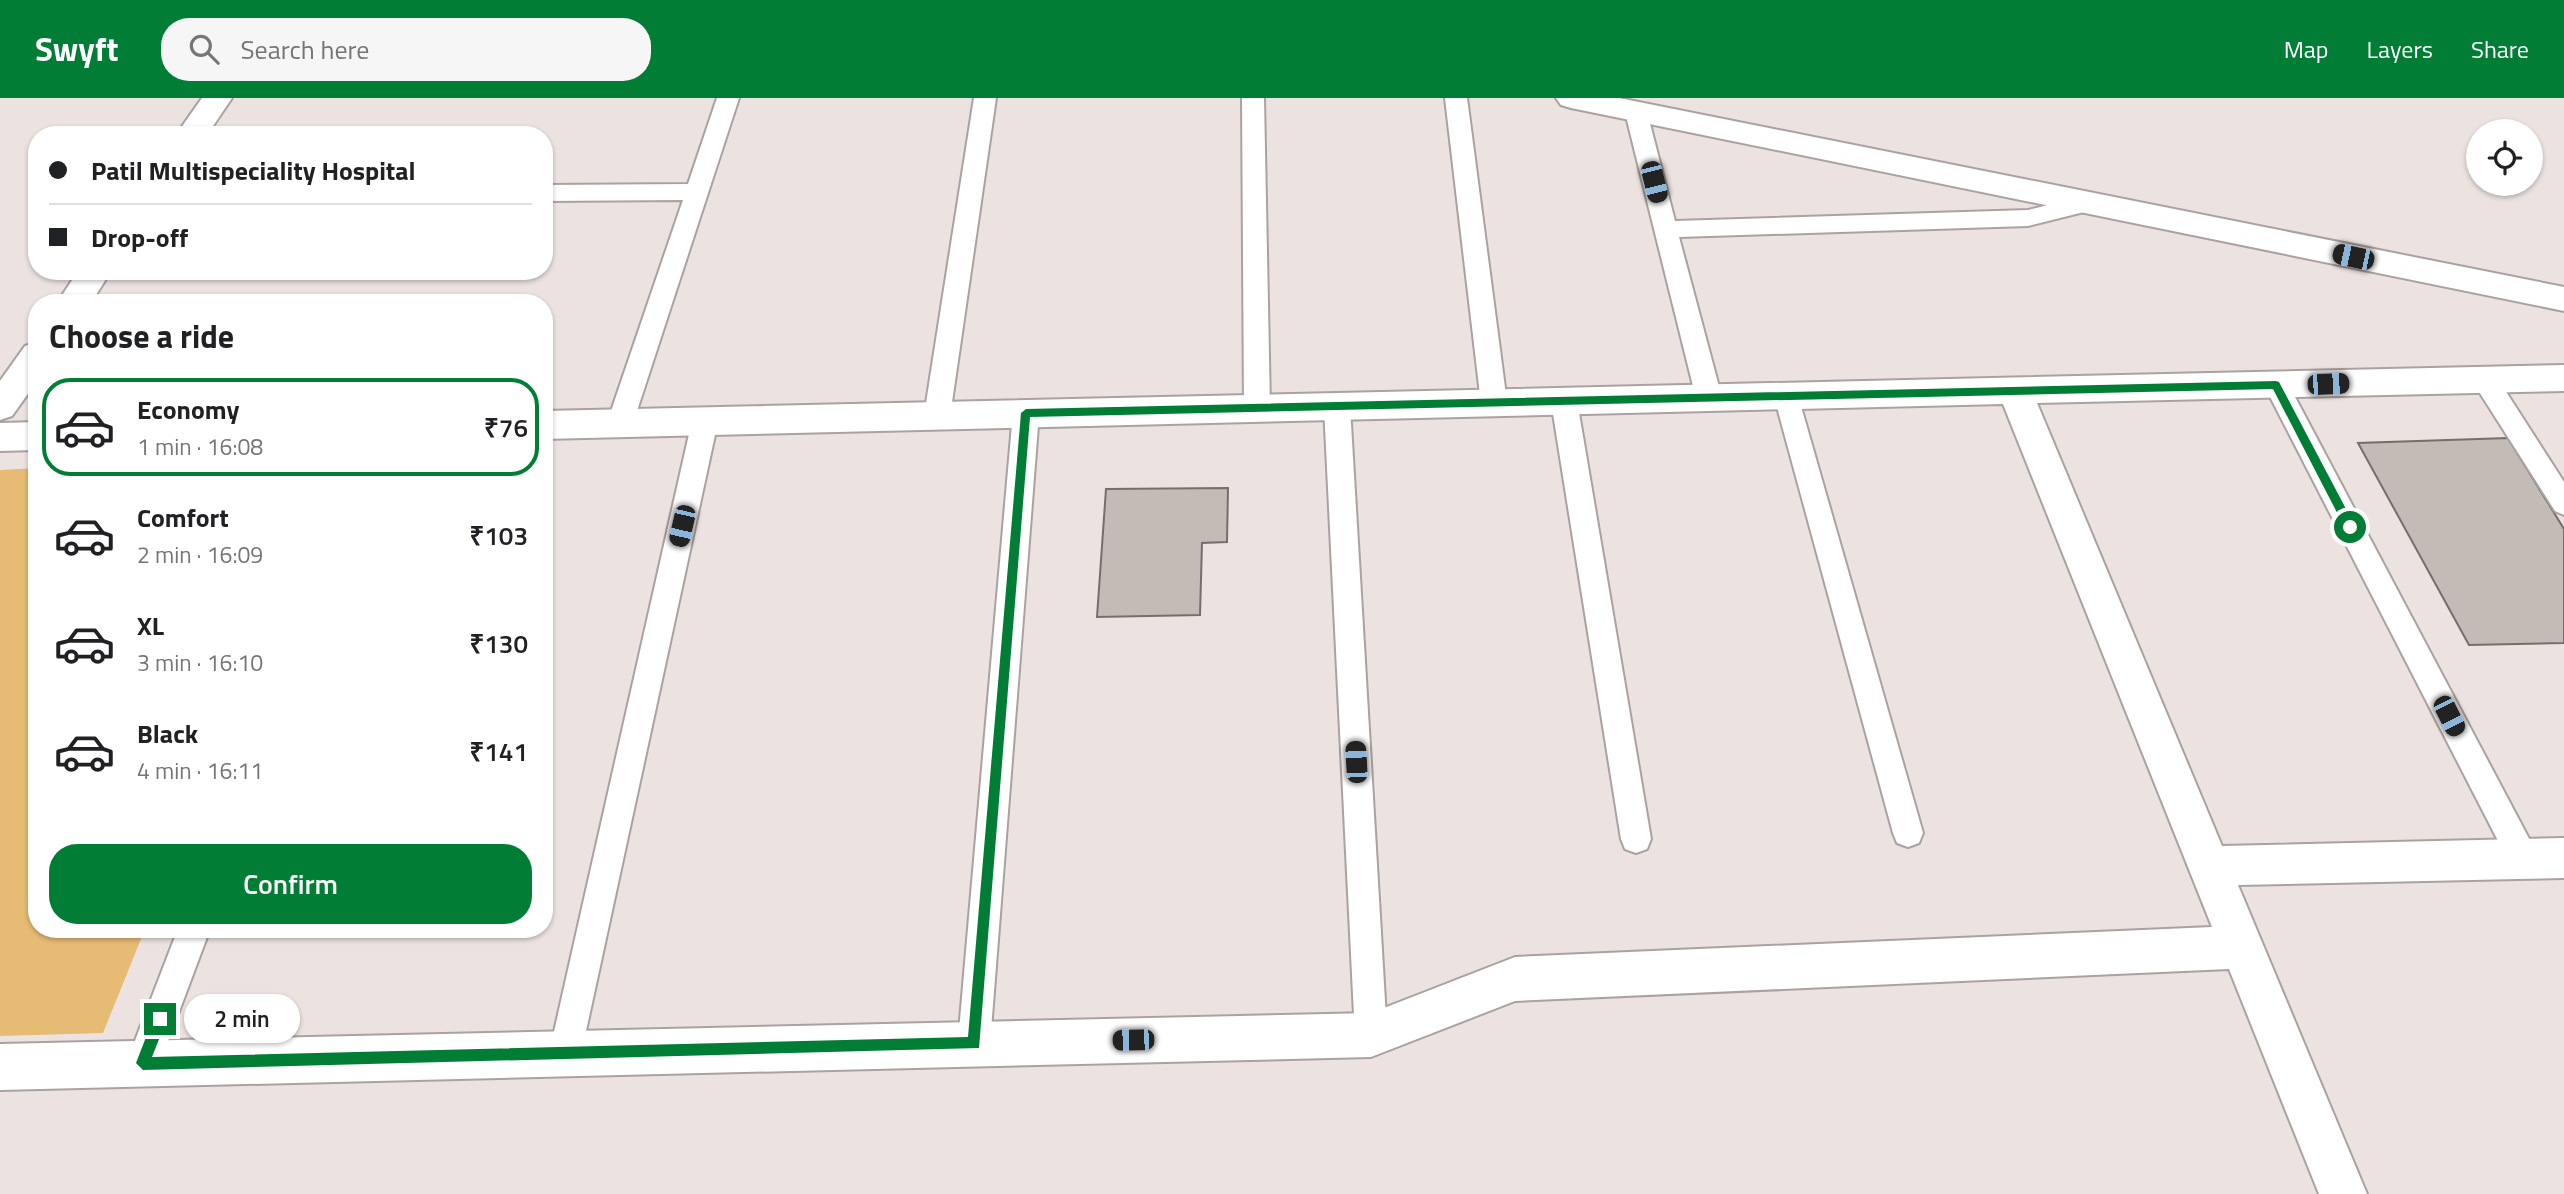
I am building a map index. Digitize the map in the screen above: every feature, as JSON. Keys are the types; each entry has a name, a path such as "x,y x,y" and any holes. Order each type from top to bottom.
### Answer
{"street":[{"path":"197,126 217,98"},
{"path":"1571,98 2564,299"},
{"path":"0,407 28,368"},
{"path":"553,425 2564,378"},
{"path":"2015,391 2343,1194"},
{"path":"0,437 28,436"},
{"path":"2209,866 2564,858"},
{"path":"0,1067 1371,1035 1515,979 2242,947"}],"lane":[{"path":"620,423 728,98"},
{"path":"937,416 985,98"},
{"path":"1253,98 1257,408"},
{"path":"1456,98 1494,403"},
{"path":"1636,111 1709,398"},
{"path":"553,193 697,192"},
{"path":"1666,229 2028,218 2088,203"},
{"path":"2485,380 2564,504"},
{"path":"2276,385 2523,859"},
{"path":"1786,396 1908,833"},
{"path":"1564,401 1636,839"},
{"path":"1337,407 1371,1035"},
{"path":"974,1043 1026,413"},
{"path":"565,1054 705,421"},
{"path":"143,1063 191,938"}],"shaded area":[{"path":"28,468 28,938 141,938 103,1033 0,1036 0,470"}],"building":[{"path":"2508,438 2564,529 2564,643 2469,645 2358,443"},
{"path":"1228,488 1227,542 1202,543 1200,615 1097,617 1106,489"}],"route":[{"path":"160,1019 143,1063 974,1043 1026,413 2276,385 2350,527"}]}
